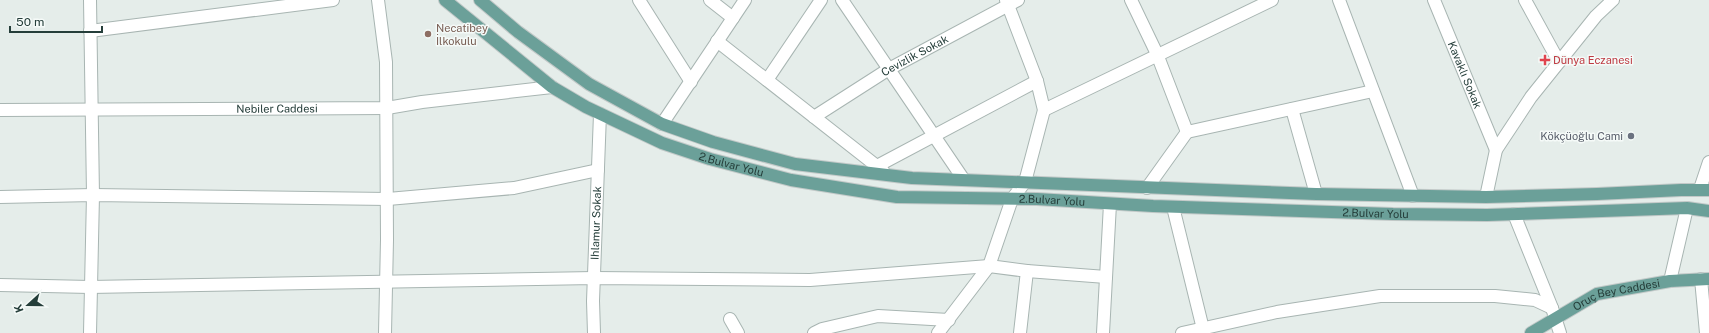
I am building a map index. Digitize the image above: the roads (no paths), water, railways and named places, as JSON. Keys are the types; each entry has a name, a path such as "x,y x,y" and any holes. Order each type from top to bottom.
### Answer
{"main road":[{"name":"2.Bulvar Yolu","path":"445,0 552,87 600,114 662,143 710,159 791,180 897,197 1012,199 1173,207 1393,214 1514,214 1687,208 1709,211"},
{"name":"2.Bulvar Yolu","path":"480,0 518,32 589,84 662,124 713,142 795,164 889,176 1316,194 1486,197 1704,190"},
{"name":"Oruç Bey Caddesi","path":"1531,333 1554,313 1597,294 1670,281 1705,279"}],"street":[{"path":"90,0 93,195 90,333"},
{"path":"90,31 333,0"},
{"path":"378,0 386,62 387,108 388,199 385,333"},
{"path":"639,0 691,82"},
{"path":"710,0 733,18"},
{"path":"662,124 745,0"},
{"path":"767,80 821,0"},
{"path":"842,0 964,180"},
{"path":"1131,0 1157,54 1187,132"},
{"path":"1044,110 1256,3 1272,0"},
{"path":"1339,0 1413,196"},
{"name":"Kavaklı Sokak","path":"1434,0 1496,150"},
{"path":"1525,0 1559,62"},
{"path":"1486,197 1496,150 1531,97 1596,16 1613,0"},
{"path":"938,333 989,266 1012,199 1025,182 1044,110 1037,81 1011,2"},
{"name":"Cevizlik Sokak","path":"814,117 889,70 1011,2"},
{"path":"717,41 889,176"},
{"path":"877,166 1037,81"},
{"name":"Nebiler Caddesi","path":"0,110 387,108 422,102 552,87"},
{"path":"1147,188 1187,132 1373,91"},
{"path":"1292,109 1316,194"},
{"name":"Ihlamur Sokak","path":"594,333 594,278 600,114"},
{"path":"1704,190 1709,162"},
{"path":"0,197 93,195 388,199 514,188 598,170"},
{"path":"1103,333 1110,204"},
{"path":"1173,207 1204,331"},
{"path":"1670,281 1687,208"},
{"path":"1514,214 1554,313 1560,333"},
{"path":"0,285 90,286 386,280 594,278 810,280 989,266 1027,271 1106,276"},
{"path":"1020,333 1027,271"},
{"path":"1705,279 1706,333"},
{"path":"1182,333 1204,331 1277,312 1380,296 1495,296 1536,300 1554,313"},
{"path":"814,333 822,329 878,316 948,320"},
{"path":"730,319 738,333"}],"place":[{"name":"Necatibey İlkokulu","path":"428,34"},
{"name":"Dünya Eczanesi","path":"1545,60"},
{"name":"Kökçüoğlu Cami","path":"1631,136"}]}
